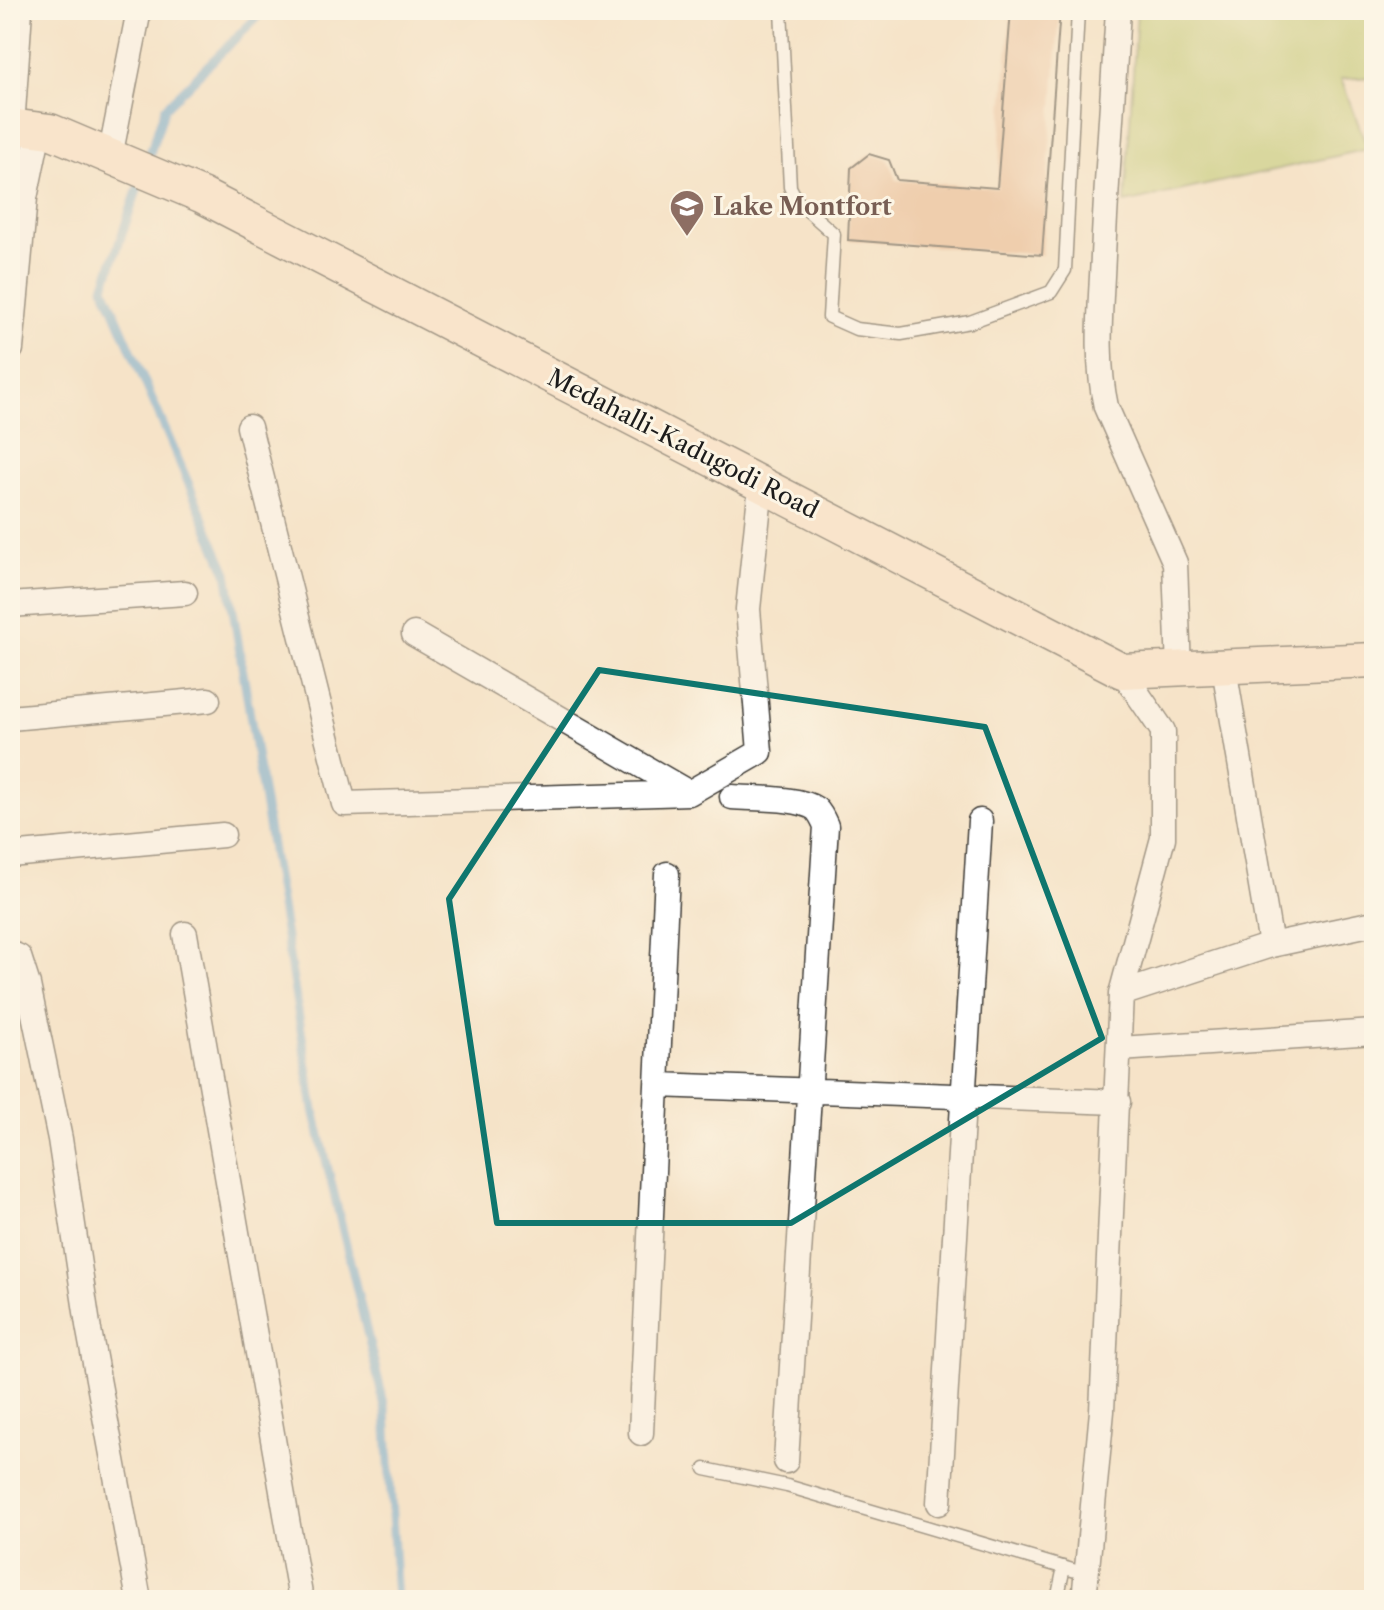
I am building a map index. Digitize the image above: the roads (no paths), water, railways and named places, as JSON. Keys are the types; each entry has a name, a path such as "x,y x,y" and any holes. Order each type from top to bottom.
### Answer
{"street":[{"path":"11,349 25,198 20,128 20,10"},
{"path":"110,157 139,10"},
{"path":"1118,10 1106,181 1098,354 1100,383 1106,407 1175,563 1179,670"},
{"name":"Medahalli-Kadugodi Road","path":"20,128 50,131 201,195 1122,671 1373,659"},
{"path":"249,427 344,804 689,793 760,752 748,609 761,485"},
{"path":"10,605 185,593"},
{"path":"414,634 689,793"},
{"path":"1224,668 1271,945"},
{"path":"1084,1600 1075,1570 1102,1411 1121,994 1163,838 1163,731 1122,671"},
{"path":"10,718 208,700"},
{"path":"732,797 802,803 821,814 826,826 786,1461"},
{"path":"939,1503 980,821"},
{"path":"10,855 223,835"},
{"path":"641,1433 667,874"},
{"path":"1121,994 1271,945 1374,923"},
{"path":"185,934 301,1600"},
{"path":"10,953 19,957 28,985 60,1139 88,1325 139,1600"},
{"path":"1120,1049 1374,1032"},
{"path":"657,1085 1118,1102"}],"lane":[{"path":"781,10 790,187 798,202 834,234 829,317 856,329 901,334 970,322 1051,292 1061,279 1065,270 1078,10"},
{"path":"705,1469 787,1486 1075,1570 1057,1600"}],"waterway":[{"path":"146,165 165,108 264,10"},
{"path":"141,179 104,287 227,573 314,1110 386,1412 397,1600"}],"place":[{"name":"Lake Montfort","path":"687,238"}]}
